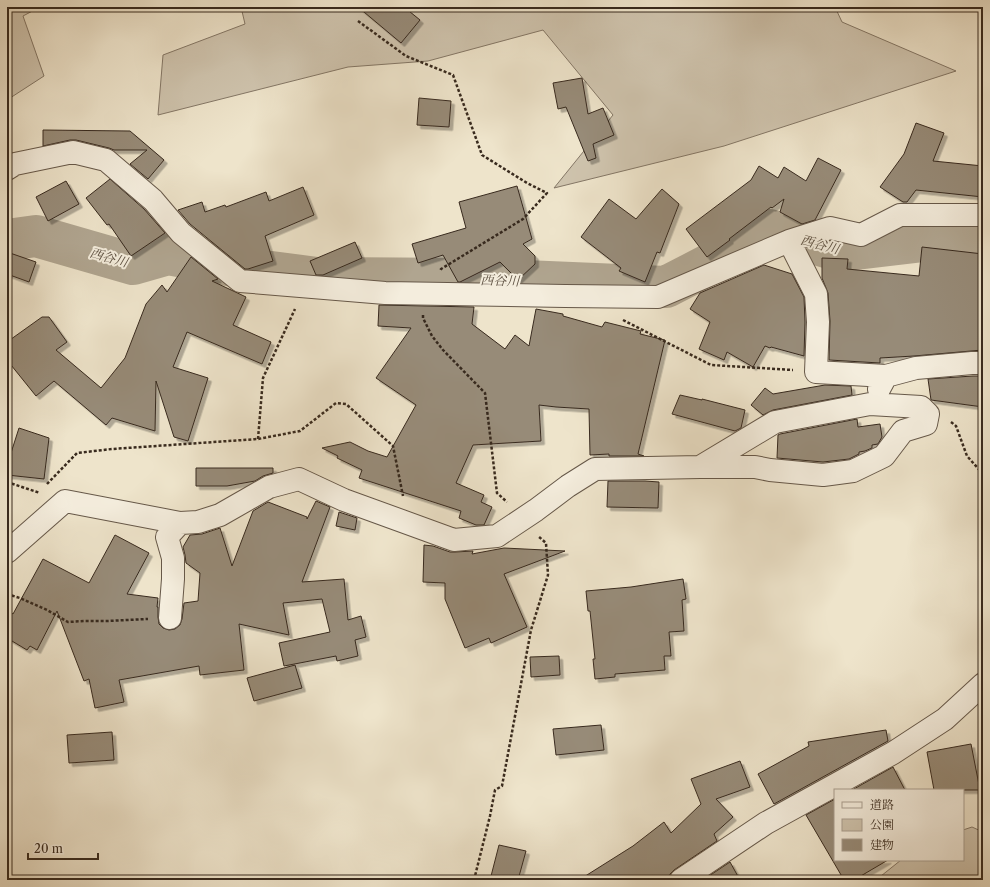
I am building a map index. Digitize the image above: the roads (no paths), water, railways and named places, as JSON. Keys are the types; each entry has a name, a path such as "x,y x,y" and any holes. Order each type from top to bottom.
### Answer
{"street":[{"path":"7,169 15,164 73,152 106,160 154,200 181,233 240,281 385,293 658,297 788,241 830,228 862,235 900,214 983,215"},
{"path":"788,241 816,294 818,322 816,372 886,376 916,368 972,362 983,363"},
{"path":"870,404 886,376"},
{"path":"7,552 65,500 180,523 198,522 220,515 269,487 299,479 344,500 454,540 497,536 568,486 595,469 755,467 823,476 853,470 884,456 904,431 926,424 928,414 921,407 870,404 774,422 700,467"},
{"path":"170,618 173,558 167,537 180,523"},
{"path":"681,880 766,823 894,753 945,719 983,684"}],"waterway":[{"name":"西谷川","path":"7,240 36,236 133,264 168,254 256,270 317,278 480,279 666,287 722,258 770,230 839,251 983,234"}]}
